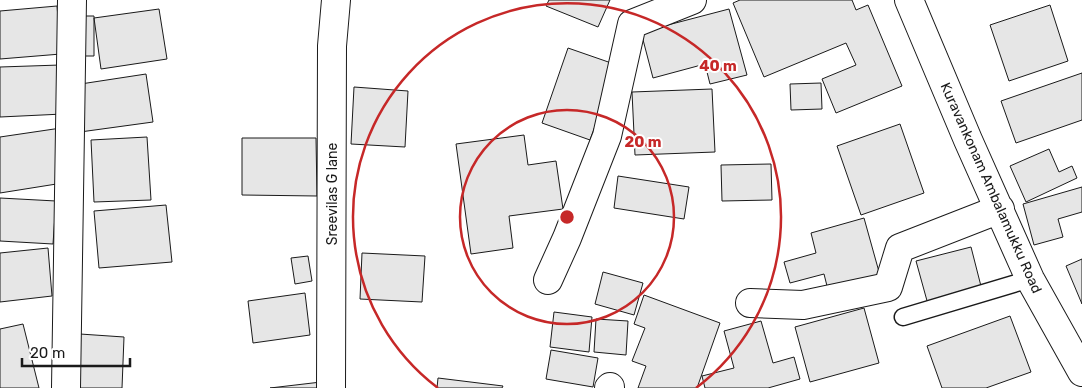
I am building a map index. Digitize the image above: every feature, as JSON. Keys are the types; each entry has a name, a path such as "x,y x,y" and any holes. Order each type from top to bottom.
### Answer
{"street":[{"path":"66,388 72,0"},
{"name":"Sreevilas G lane","path":"332,388 332,46 336,0"},
{"path":"548,280 567,238 607,136 632,24 692,0"},
{"name":"Kuravankonam Ambalamukku Road","path":"909,0 968,140 1030,278 1082,372"},
{"path":"750,303 803,306 888,287 900,248 1000,210"}],"lane":[{"path":"903,317 1030,278"}],"building":[{"path":"549,0 610,0 598,27 546,6"},
{"path":"740,0 852,0 856,10 868,5 902,86 836,113 822,79 856,65 846,43 764,77 733,3"},
{"path":"1050,5 1068,61 1009,81 990,25"},
{"path":"57,6 61,54 0,59 0,11"},
{"path":"159,9 167,59 101,69 94,18"},
{"path":"729,9 747,75 710,84 705,64 653,78 641,32"},
{"path":"82,16 94,16 94,56 82,56"},
{"path":"568,48 617,65 590,140 542,123"},
{"path":"60,65 63,114 0,117 0,67"},
{"path":"1082,73 1082,120 1016,143 1001,101"},
{"path":"146,74 153,122 80,132 74,85"},
{"path":"821,83 822,109 791,110 790,84"},
{"path":"354,87 408,91 405,147 351,144"},
{"path":"712,89 715,152 635,155 632,92"},
{"path":"900,124 924,193 861,215 837,146"},
{"path":"61,128 69,182 0,193 0,137"},
{"path":"524,135 528,165 556,161 563,209 509,216 513,248 471,254 456,144"},
{"path":"147,137 151,200 94,202 91,140"},
{"path":"242,138 316,138 317,196 242,195"},
{"path":"1049,149 1059,172 1072,166 1077,178 1026,202 1010,166"},
{"path":"771,164 772,200 722,201 721,165"},
{"path":"618,176 689,187 684,219 614,208"},
{"path":"1082,187 1082,212 1058,219 1063,237 1034,245 1023,204"},
{"path":"0,198 56,201 53,244 0,241"},
{"path":"166,205 172,262 99,268 94,211"},
{"path":"864,218 881,279 829,294 824,274 790,283 784,262 816,253 811,233"},
{"path":"971,247 983,294 929,308 916,261"},
{"path":"48,248 52,296 0,302 0,253"},
{"path":"362,253 425,256 422,302 360,299"},
{"path":"308,256 312,281 295,284 291,258"},
{"path":"1082,259 1082,304 1066,266"},
{"path":"603,272 643,283 634,315 595,304"},
{"path":"305,293 310,335 253,343 248,301"},
{"path":"644,295 720,323 697,388 638,388 646,366 632,361 645,328 634,324"},
{"path":"864,308 879,363 810,382 795,327"},
{"path":"554,312 592,317 589,352 550,347"},
{"path":"1010,316 1031,372 986,388 942,388 927,346"},
{"path":"596,319 628,321 626,355 594,352"},
{"path":"761,321 773,363 794,357 800,379 768,388 705,388 702,376 734,368 724,331"},
{"path":"23,324 39,388 0,388 0,329"},
{"path":"80,334 124,337 122,388 77,388"},
{"path":"551,350 598,358 593,387 546,379"},
{"path":"438,378 503,386 502,388 437,388"},
{"path":"321,382 322,388 270,388"}]}
